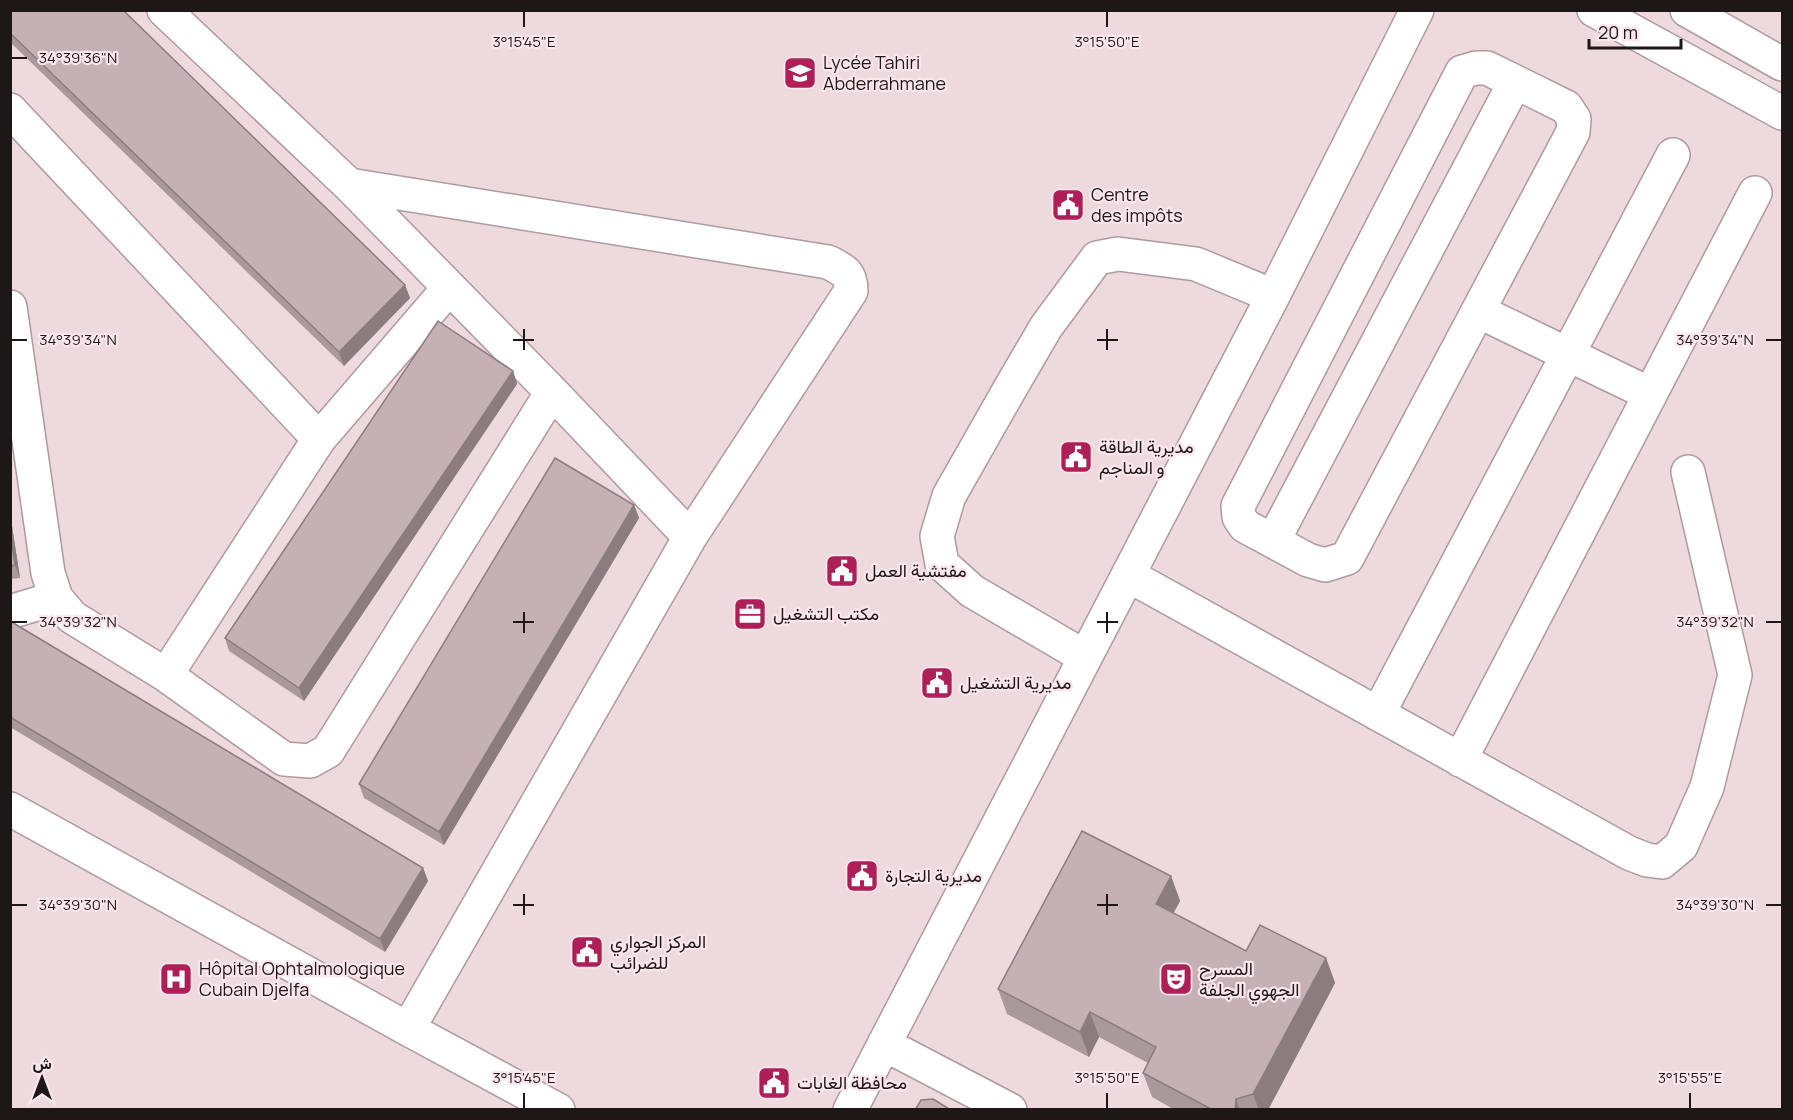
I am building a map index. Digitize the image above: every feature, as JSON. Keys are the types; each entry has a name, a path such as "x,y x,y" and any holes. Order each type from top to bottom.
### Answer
{"street":[{"path":"164,10 349,185 690,537"},
{"path":"850,1110 1273,296 1418,10"},
{"path":"1594,10 1782,112"},
{"path":"1687,10 1782,64"},
{"path":"1487,68 1515,82 1566,107 1574,118 1573,132 1347,558 1325,565 1308,560 1245,526 1239,517 1238,506 1462,72 1487,68"},
{"path":"1273,541 1515,82"},
{"path":"10,110 319,439"},
{"path":"1378,714 1673,155"},
{"path":"349,185 828,262 843,269 851,280 851,291 690,537 408,1029"},
{"path":"1460,760 1755,193"},
{"path":"1085,657 972,591 942,564 937,536 949,496 1046,327 1097,258 1118,254 1196,264 1273,296"},
{"path":"166,675 319,439 449,288"},
{"path":"10,307 48,573 56,598 72,617 166,675 284,759 310,761 328,751 552,392"},
{"path":"1478,311 1650,394"},
{"path":"1128,575 1629,853 1647,860 1662,862 1681,846 1707,787 1735,675 1688,472"},
{"path":"10,612 56,598"},
{"path":"10,809 558,1110"},
{"path":"884,1044 1010,1110"}],"building":[{"path":"10,10 123,10 405,285 339,352 10,33"},
{"path":"438,321 513,371 299,688 225,638"},
{"path":"555,458 634,505 439,832 359,784"},
{"path":"10,532 15,565 10,566"},
{"path":"10,621 423,868 380,939 10,717"},
{"name":"المسرح الجهوي الجلفة","path":"1082,831 1171,876 1156,904 1246,951 1260,925 1326,958 1253,1094 1236,1099 1235,1110 1213,1110 1143,1073 1156,1047 1090,1012 1080,1032 998,989"},
{"path":"933,1099 951,1110 915,1110 921,1100"}],"place":[{"name":"Lycée Tahiri Abderrahmane","path":"800,73"},
{"name":"Centre des impôts","path":"1068,205"},
{"name":"مديرية الطاقة و المناجم","path":"1076,457"},
{"name":"مفتشية العمل","path":"842,571"},
{"name":"مكتب التشغيل","path":"750,614"},
{"name":"مديرية التشغيل","path":"937,683"},
{"name":"مديرية التجارة","path":"862,876"},
{"name":"المركز الجواري للضرائب","path":"587,952"},
{"name":"Hôpital Ophtalmologique Cubain Djelfa","path":"176,979"},
{"name":"المسرح الجهوي الجلفة","path":"1176,979"},
{"name":"محافظة الغابات","path":"774,1083"}]}
